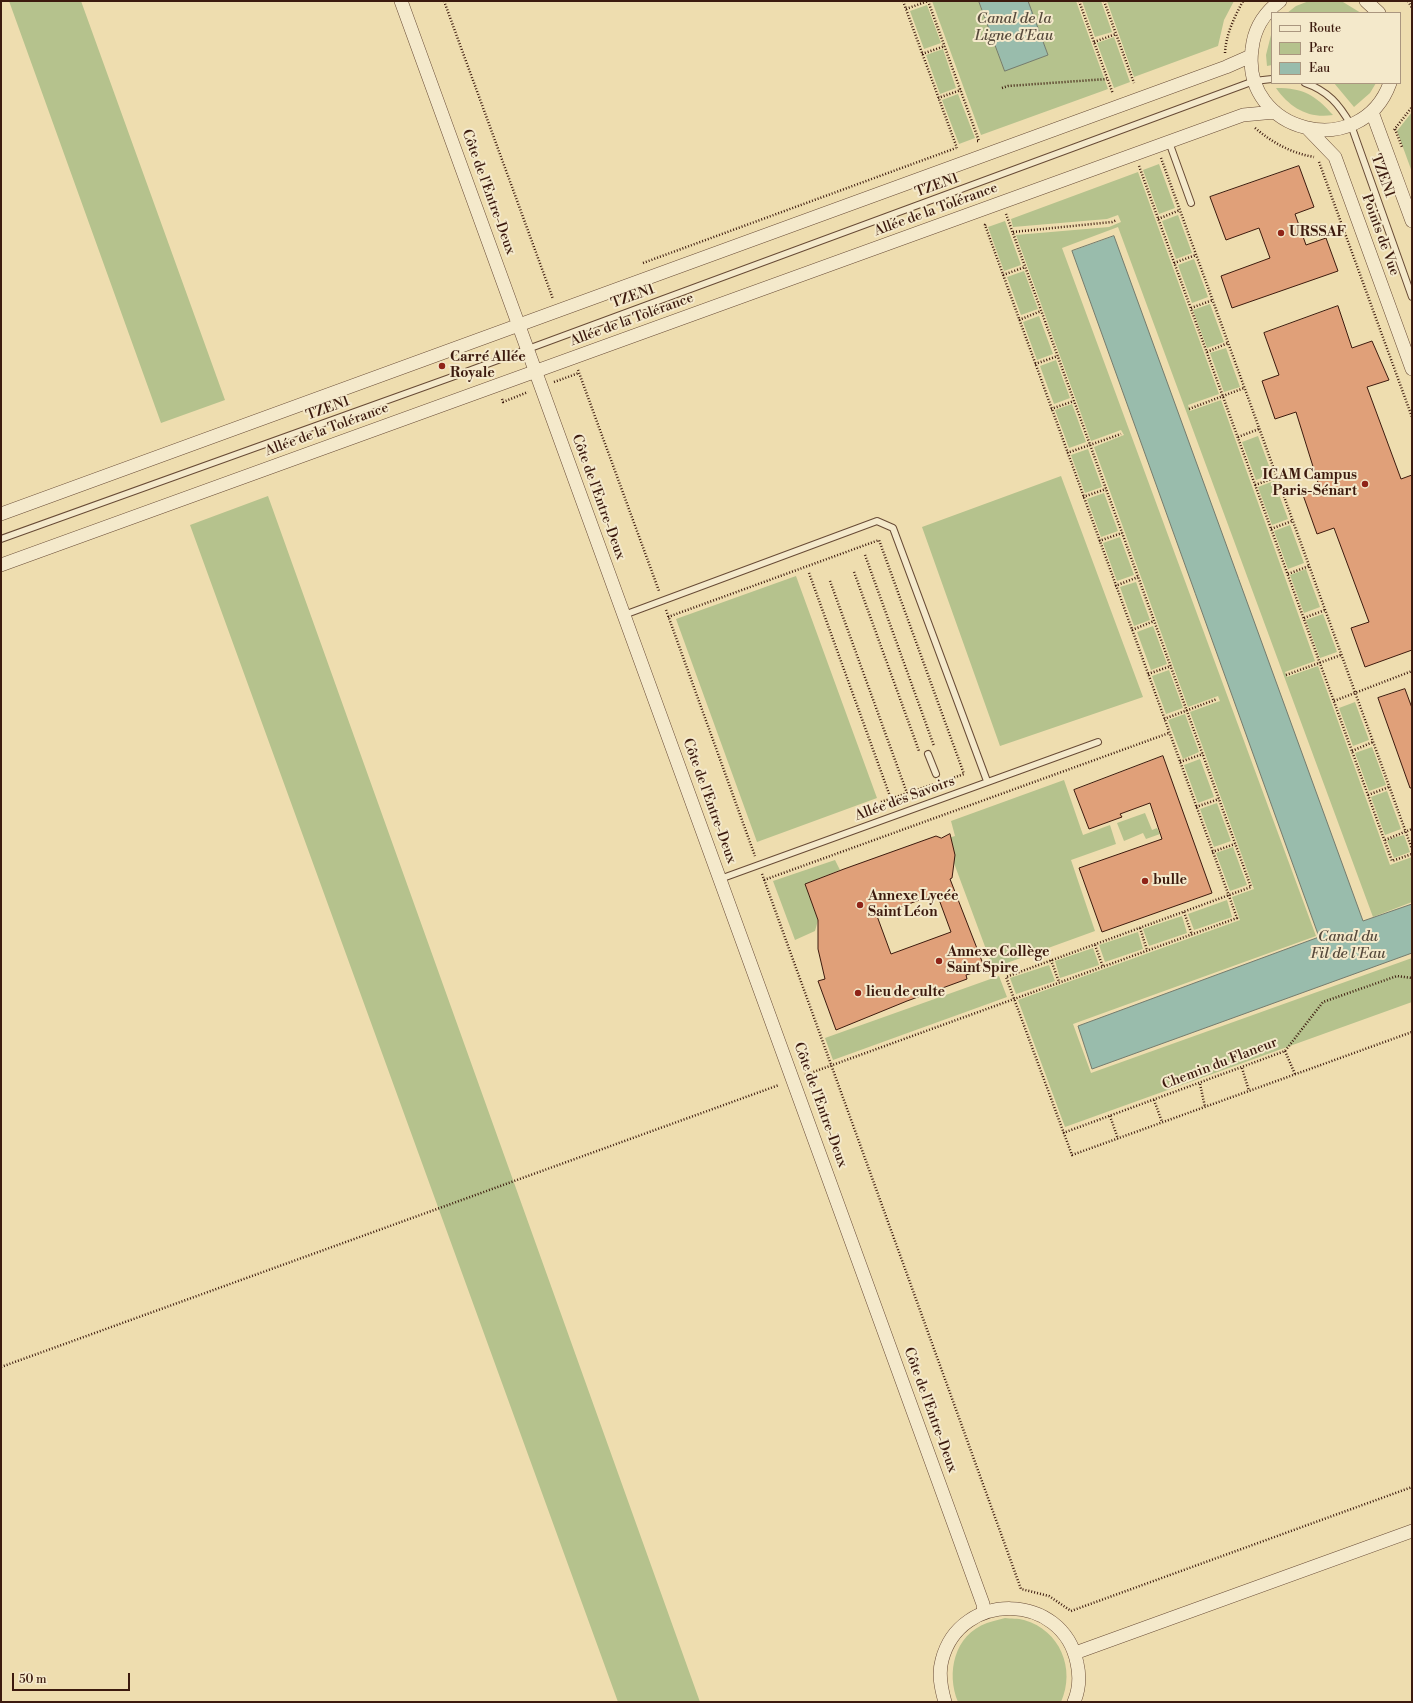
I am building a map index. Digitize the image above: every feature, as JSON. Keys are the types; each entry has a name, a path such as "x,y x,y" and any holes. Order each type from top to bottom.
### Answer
{"street":[{"name":"Côte de l'Entre-Deux","path":"402,1 527,349 794,1080 983,1604 984,1612"},
{"path":"1366,1 1378,12"},
{"path":"1274,3 1260,22 1256,31 1253,38 1251,56 1251,69 1254,81 1262,98 1274,112 1290,123 1308,129 1330,130 1351,125 1372,112 1386,94 1390,84"},
{"path":"1,514 518,324 1226,67 1251,56"},
{"name":"Allée de la Tolérance","path":"1,565 1135,155 1243,114 1274,112"},
{"path":"1372,112 1412,221"},
{"name":"Points de Vue","path":"1308,129 1335,157 1412,369"},
{"path":"1075,1653 1412,1531"},
{"path":"944,1702 940,1681 942,1660 951,1640 965,1623 984,1612 1006,1608 1028,1610 1048,1619 1064,1634 1075,1653 1079,1674 1077,1696 1074,1702"}],"lane":[{"name":"TZEN1","path":"1,539 527,349 1254,81 1271,79"},
{"name":"TZEN1","path":"1308,84 1317,87 1332,98 1351,125 1412,297"},
{"path":"1163,144 1174,155 1191,203"},
{"path":"624,615 877,521 893,528 987,781"},
{"name":"Allée des Savoirs","path":"720,879 1098,742"},
{"path":"928,754 936,774"}],"path":[{"path":"444,1 557,311"},
{"path":"903,1 956,148"},
{"path":"906,9 928,1 984,155"},
{"path":"1079,1 1112,92"},
{"path":"1104,1 1134,83"},
{"path":"1409,1 1412,8"},
{"path":"1094,42 1116,34"},
{"path":"922,54 945,46"},
{"path":"1002,88 1008,86 1107,79"},
{"path":"938,98 961,90"},
{"path":"972,143 979,141"},
{"path":"1163,144 1162,160 1412,850"},
{"path":"641,263 964,146"},
{"path":"1135,155 1392,861 1412,854"},
{"path":"1154,163 1174,155"},
{"path":"1317,157 1412,417"},
{"path":"1132,171 1147,165"},
{"path":"1002,203 1251,887 1006,977 1072,1155 1412,1032"},
{"path":"1158,219 1180,210"},
{"path":"1000,219 1014,214"},
{"path":"1013,232 1112,222 1117,220"},
{"path":"1,1367 1237,918 985,225 992,222"},
{"path":"1174,263 1196,255"},
{"path":"1003,275 1025,267"},
{"path":"551,296 559,294"},
{"path":"1191,308 1213,300"},
{"path":"1019,320 1041,311"},
{"path":"1207,352 1228,344"},
{"path":"1035,364 1058,356"},
{"path":"574,358 1022,1589 1049,1596 1071,1611 1412,1486"},
{"path":"1189,409 1244,388"},
{"path":"1051,409 1074,400"},
{"path":"1238,438 1260,429"},
{"path":"1067,453 1121,434"},
{"path":"1255,485 1276,476"},
{"path":"1083,497 1106,489"},
{"path":"1271,529 1292,521"},
{"path":"1099,541 1122,533"},
{"path":"668,617 879,540 964,774 941,782"},
{"path":"865,555 936,751"},
{"path":"1288,574 1309,566"},
{"path":"854,572 921,757"},
{"path":"809,573 891,799"},
{"path":"1116,586 1138,577"},
{"path":"830,581 907,794"},
{"path":"1304,618 1325,610"},
{"path":"1132,630 1154,621"},
{"path":"1286,675 1341,654"},
{"path":"1148,674 1171,666"},
{"path":"1334,701 1412,671"},
{"path":"1164,719 1217,699"},
{"path":"764,880 1169,734"},
{"path":"1352,751 1373,742"},
{"path":"1180,762 1203,754"},
{"path":"944,774 946,780"},
{"path":"929,780 931,786"},
{"path":"881,802 936,784"},
{"path":"1368,795 1389,787"},
{"path":"1196,807 1219,799"},
{"path":"1385,840 1412,829"},
{"path":"1212,852 1235,844"},
{"path":"1184,912 1192,935"},
{"path":"1140,928 1147,950"},
{"path":"1095,945 1103,967"},
{"path":"1051,960 1059,982"},
{"name":"Chemin du Flaneur","path":"1063,1133 1200,1084 1285,1051 1323,1002 1398,976 1412,978"},
{"path":"1285,1051 1295,1074"},
{"path":"1242,1068 1249,1091"},
{"path":"1200,1084 1205,1107"},
{"path":"1154,1100 1162,1122"},
{"path":"1110,1116 1118,1138"}],"green space":[{"path":"9,1 81,1 225,400 161,423"},
{"path":"932,1 979,1 1005,70 1048,55 1028,1 1076,1 1108,89 981,135"},
{"path":"1082,1 1101,1 1112,32 1095,37"},
{"path":"1107,1 1234,1 1224,20 1218,46 1134,77"},
{"path":"1309,1 1343,2 1359,12 1288,12 1296,6"},
{"path":"927,5 941,43 924,49 910,11"},
{"path":"1271,35 1271,65 1267,66 1266,55"},
{"path":"1114,37 1130,82 1114,88 1097,43"},
{"path":"943,49 956,88 940,94 926,55"},
{"path":"1335,84 1375,84 1370,93 1354,107"},
{"path":"1276,88 1302,91 1320,102 1333,115 1316,115 1301,110 1287,101"},
{"path":"958,94 975,138 959,144 942,100"},
{"path":"1412,112 1412,172 1397,131"},
{"path":"1159,164 1175,208 1159,214 1143,170"},
{"path":"1138,172 1219,394 1188,405 1190,411 1221,400 1315,661 1285,672 1287,677 1318,666 1390,865 1412,857 1412,902 1373,917 1118,227 1062,248 1316,936 1073,1024 1091,1073 1412,958 1412,1002 1065,1127 1018,1000 1240,920 1232,897 1254,889 1190,712 1220,701 1218,696 1188,707 1094,447 1124,435 1121,430 1091,441 1016,235 1109,227 1121,222 1118,215 1107,219 1013,227 1011,219"},
{"path":"1178,215 1192,253 1176,259 1162,221"},
{"path":"1005,221 1021,265 1004,271 988,227"},
{"path":"1194,259 1208,297 1192,303 1178,265"},
{"path":"1024,271 1038,309 1021,315 1007,277"},
{"path":"1210,304 1224,342 1207,348 1193,310"},
{"path":"1039,316 1053,354 1037,360 1023,322"},
{"path":"1226,348 1240,387 1224,392 1210,353"},
{"path":"1056,360 1070,398 1054,404 1040,366"},
{"path":"1072,404 1086,442 1069,448 1055,410"},
{"path":"1258,436 1272,474 1256,480 1242,442"},
{"path":"1088,449 1102,487 1085,493 1071,455"},
{"path":"1061,476 1143,697 1000,746 922,527"},
{"path":"1274,481 1288,519 1272,525 1258,487"},
{"path":"1104,493 1118,531 1101,537 1087,499"},
{"path":"268,496 700,1702 618,1702 190,525"},
{"path":"1290,525 1304,563 1288,569 1274,531"},
{"path":"1120,537 1134,575 1117,581 1103,543"},
{"path":"1306,569 1320,607 1304,613 1290,575"},
{"path":"796,576 877,798 757,842 676,619"},
{"path":"1136,582 1150,620 1134,626 1120,587"},
{"path":"1323,614 1337,652 1320,658 1306,620"},
{"path":"1153,626 1167,664 1151,670 1137,632"},
{"path":"1169,670 1183,708 1166,714 1152,676"},
{"path":"1355,702 1369,740 1353,746 1339,708"},
{"path":"1185,714 1199,752 1183,759 1168,720"},
{"path":"1372,747 1386,785 1369,791 1355,753"},
{"path":"1200,759 1214,797 1198,803 1184,765"},
{"path":"1064,780 1083,835 1110,825 1116,844 1071,860 1095,931 993,968 945,839 955,836 951,821"},
{"path":"1387,791 1401,829 1385,835 1371,797"},
{"path":"1217,803 1231,841 1214,847 1200,809"},
{"path":"1145,813 1152,830 1157,828 1160,834 1146,839 1143,833 1124,841 1117,823"},
{"path":"1404,835 1410,852 1394,858 1387,840"},
{"path":"1233,847 1247,885 1230,891 1216,853"},
{"path":"835,860 840,870 805,884 818,920 815,931 795,940 773,881"},
{"path":"1227,900 1232,917 1194,930 1188,914"},
{"path":"1182,916 1187,933 1149,946 1143,929"},
{"path":"1138,932 1143,949 1105,962 1099,945"},
{"path":"1093,948 1099,965 1060,978 1055,961"},
{"path":"1049,965 1055,981 1016,994 1010,978"},
{"path":"999,976 1007,997 833,1060 825,1038"},
{"path":"1005,1618 1022,1619 1037,1625 1047,1632 1062,1652 1067,1677 1061,1702 958,1702 954,1691 953,1667 960,1646 967,1636 976,1629 987,1623"}],"water":[{"name":"Canal de la Ligne d'Eau","path":"979,1 1028,1 1048,55 1005,71"},
{"name":"Canal du Fil de l'Eau","path":"1114,236 1363,921 1412,904 1412,953 1092,1069 1078,1026 1319,937 1072,251"}],"building":[{"name":"URSSAF","path":"1299,166 1314,207 1295,214 1306,245 1326,238 1338,271 1232,308 1221,276 1270,258 1259,228 1226,240 1210,197"},
{"name":"ICAM Campus Paris-Sénart","path":"1338,306 1352,348 1372,341 1389,380 1367,387 1401,479 1412,475 1412,650 1365,667 1351,628 1369,622 1334,528 1317,534 1303,495 1320,489 1296,412 1275,419 1262,381 1279,375 1264,333"},
{"path":"1405,689 1412,708 1412,788 1410,788 1378,698"},
{"name":"bulle","path":"1163,756 1212,893 1102,932 1079,868 1162,839 1150,803 1120,814 1122,817 1089,829 1074,790"},
{"path":"950,834 955,855 952,878 950,879 985,969 966,975 967,979 907,1001 836,1030 818,981 825,979 818,949 818,920 805,884 936,836 941,838","holes":["937,894 951,932 891,954 877,916"]}],"place":[{"name":"URSSAF","path":"1281,233"},
{"name":"Carré Allée Royale","path":"442,366"},
{"name":"ICAM Campus Paris-Sénart","path":"1365,484"},
{"name":"bulle","path":"1145,881"},
{"name":"Annexe Lycée Saint Léon","path":"860,905"},
{"name":"Annexe Collège Saint Spire","path":"939,961"},
{"name":"lieu de culte","path":"858,993"}]}
